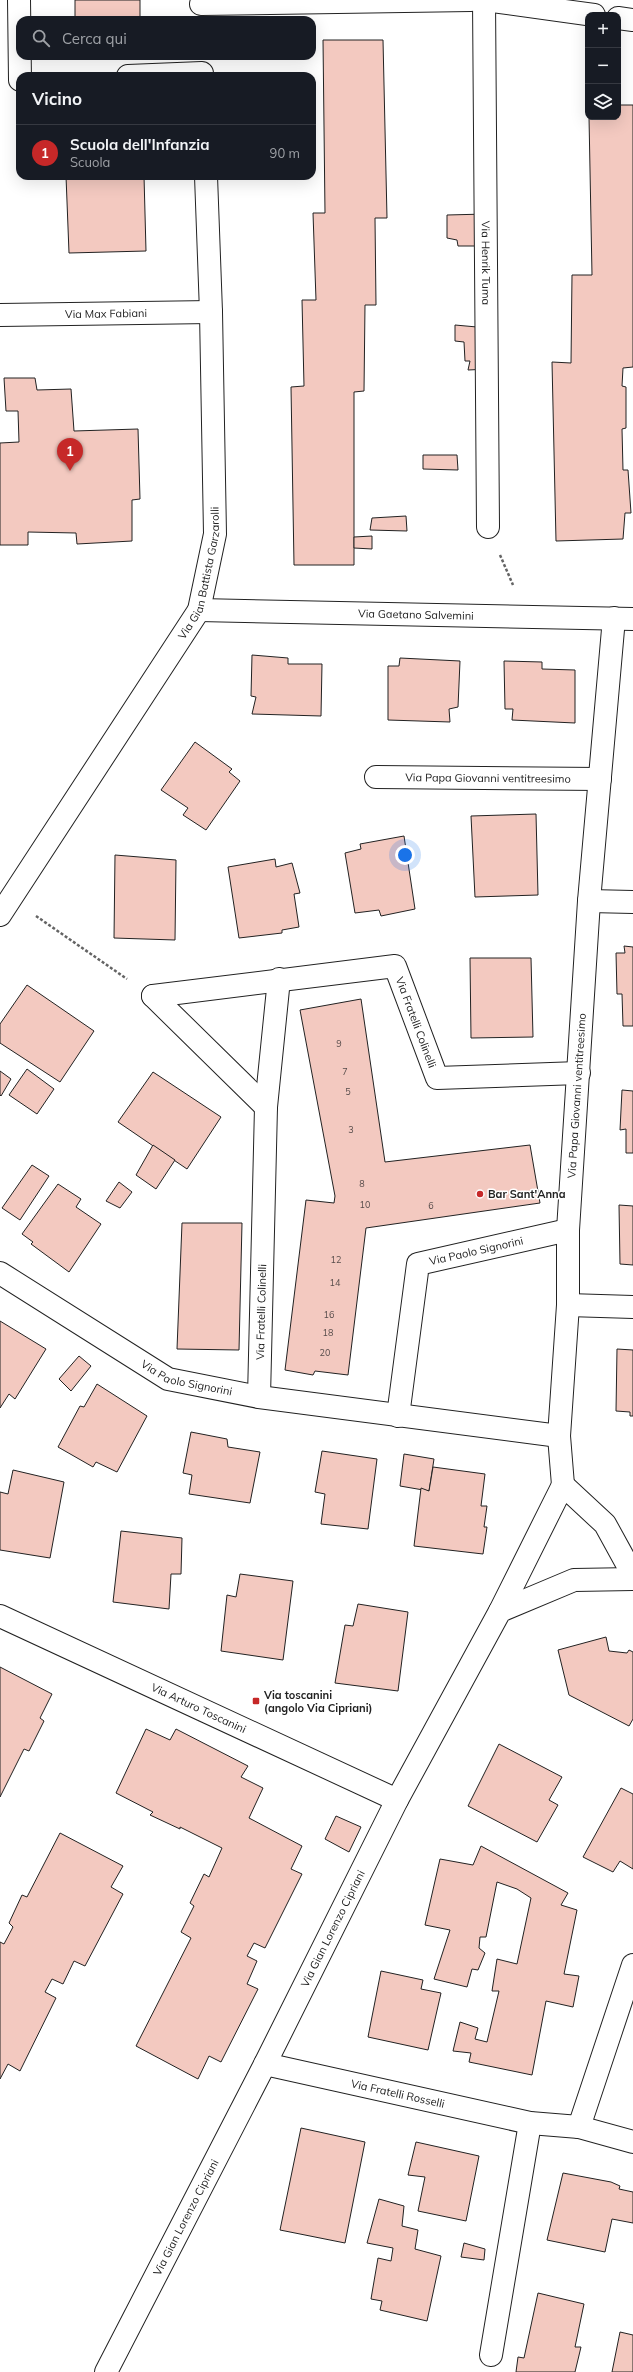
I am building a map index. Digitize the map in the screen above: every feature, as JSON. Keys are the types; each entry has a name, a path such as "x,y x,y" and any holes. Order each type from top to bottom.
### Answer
{"street":[{"path":"19,0 19,16"},
{"path":"201,8 472,0"},
{"name":"Via Henrik Tuma","path":"488,527 485,0 585,14"},
{"path":"621,18 633,20"},
{"path":"20,60 20,72"},
{"path":"165,72 202,68"},
{"name":"Via Gian Battista Garzarolli","path":"5,907 199,610 215,534 211,312 206,180"},
{"name":"Via Max Fabiani","path":"0,315 211,312"},
{"name":"Via Gaetano Salvemini","path":"199,610 623,618"},
{"name":"Via Papa Giovanni ventitreesimo","path":"500,1611 562,1485 559,1436 568,1305 568,1230 590,901 600,779 623,618"},
{"name":"Via Papa Giovanni ventitreesimo","path":"376,777 600,779"},
{"path":"590,901 633,902"},
{"name":"Via Fratelli Colinelli","path":"153,996 279,979 395,966 437,1078 579,1073"},
{"name":"Via Fratelli Colinelli","path":"259,1397 266,1107 279,979"},
{"path":"153,996 266,1107"},
{"name":"Via Paolo Signorini","path":"398,1416 418,1264 568,1230"},
{"name":"Via Paolo Signorini","path":"0,1274 168,1380 259,1397 559,1436"},
{"path":"568,1305 633,1307"},
{"path":"562,1485 605,1524 633,1575"},
{"path":"500,1611 574,1580 633,1579"},
{"name":"Via Gian Lorenzo Cipriani","path":"106,2372 265,2064 397,1800 500,1611"},
{"name":"Via Arturo Toscanini","path":"0,1616 397,1800"},
{"path":"580,2127 633,1965"},
{"name":"Via Fratelli Rosselli","path":"265,2064 530,2122 580,2127 633,2142"},
{"path":"491,2355 530,2122"}],"path":[{"path":"488,527 526,617"},
{"path":"5,907 153,996"}],"building":[{"path":"75,0 140,0 140,16 75,16"},
{"path":"323,40 383,40 387,218 375,218 376,305 365,305 364,391 354,392 354,565 294,565 291,387 304,386 302,300 316,300 313,213 325,213"},
{"path":"621,105 633,105 633,367 623,368 622,386 626,387 626,428 622,429 623,470 628,470 631,513 625,513 623,539 556,541 552,362 571,363 572,275 592,275 589,120 621,120"},
{"path":"66,180 144,180 146,251 69,253"},
{"path":"486,214 487,246 458,246 457,240 447,238 447,215"},
{"path":"455,325 488,328 489,369 468,370 470,361 465,361 464,342 455,341"},
{"path":"4,378 35,378 37,390 71,389 74,431 138,429 140,499 132,500 132,541 77,544 76,533 28,532 28,545 0,545 0,443 19,442 18,411 6,411"},
{"path":"423,455 457,455 458,470 423,469"},
{"path":"406,516 407,531 370,530 372,518"},
{"path":"372,536 372,549 354,548 354,537"},
{"path":"252,655 288,658 288,664 322,664 321,716 252,714 256,697 251,696"},
{"path":"400,658 460,661 458,707 449,709 450,722 388,720 388,666 399,666"},
{"path":"504,661 542,662 542,669 575,670 575,723 512,720 513,709 505,709"},
{"path":"195,742 232,769 229,772 240,781 206,830 183,815 188,808 161,790"},
{"path":"536,814 538,895 475,897 471,816"},
{"path":"404,836 415,909 381,916 379,910 355,913 345,853 361,849 360,844"},
{"path":"115,855 176,860 175,940 114,938"},
{"path":"275,859 276,867 292,863 300,893 294,894 299,927 282,930 282,933 239,938 228,867"},
{"path":"624,946 633,947 633,1026 623,1026 622,994 617,994 616,953 625,953"},
{"path":"470,958 531,958 533,1037 471,1038"},
{"path":"27,985 94,1031 60,1082 0,1043 0,1024"},
{"path":"361,999 385,1162 530,1145 540,1203 366,1228 348,1375 315,1371 313,1375 285,1370 306,1200 334,1203 335,1196 300,1010"},
{"path":"27,1069 54,1089 37,1114 9,1095"},
{"path":"0,1071 11,1079 1,1096 0,1095"},
{"path":"153,1072 221,1117 187,1169 118,1122"},
{"path":"622,1090 633,1091 633,1153 626,1153 626,1129 620,1130"},
{"path":"153,1145 175,1160 156,1189 136,1175"},
{"path":"32,1165 49,1176 20,1220 2,1208"},
{"path":"119,1182 132,1192 120,1208 106,1201"},
{"path":"58,1184 81,1199 76,1207 101,1224 69,1272 31,1244 33,1242 22,1234"},
{"path":"619,1205 633,1206 633,1265 620,1264"},
{"path":"182,1223 242,1223 239,1350 177,1349"},
{"path":"0,1321 46,1349 15,1399 9,1394 0,1408"},
{"path":"617,1349 633,1350 633,1416 630,1416 630,1412 616,1411"},
{"path":"79,1356 91,1366 71,1391 59,1379"},
{"path":"97,1384 147,1416 117,1472 96,1462 93,1467 58,1447 80,1406 84,1407"},
{"path":"191,1432 227,1439 228,1447 260,1452 250,1503 189,1494 192,1475 183,1473"},
{"path":"322,1451 377,1459 368,1529 321,1524 325,1494 315,1492"},
{"path":"404,1454 434,1459 429,1491 400,1486"},
{"path":"433,1467 485,1474 481,1506 487,1506 484,1527 487,1527 483,1554 414,1546 421,1488 429,1491"},
{"path":"13,1470 64,1482 50,1558 0,1550 0,1492 8,1494"},
{"path":"121,1531 182,1538 181,1574 171,1574 169,1609 113,1602"},
{"path":"240,1574 293,1581 283,1660 221,1651 227,1595 236,1597"},
{"path":"358,1604 408,1612 398,1691 335,1683 345,1625 353,1626"},
{"path":"606,1637 609,1651 627,1653 629,1650 633,1652 633,1719 629,1726 569,1695 558,1650"},
{"path":"0,1667 52,1694 40,1718 44,1721 29,1751 24,1749 0,1797"},
{"path":"146,1729 170,1740 176,1729 248,1766 241,1777 263,1788 249,1818 302,1846 291,1869 302,1874 265,1948 254,1943 247,1956 257,1961 247,1984 258,1989 221,2062 209,2056 198,2079 136,2046 191,1938 181,1932 194,1906 190,1903 204,1874 209,1877 222,1848 180,1827 180,1829 150,1815 153,1812 116,1793"},
{"path":"499,1744 562,1777 549,1800 558,1805 537,1842 468,1806"},
{"path":"621,1788 633,1794 633,1869 620,1861 613,1872 583,1857"},
{"path":"336,1816 361,1827 349,1852 325,1839"},
{"path":"60,1833 123,1866 111,1887 123,1894 85,1966 74,1961 63,1984 52,1979 45,1992 56,1998 20,2071 8,2064 0,2079 0,1942 4,1944 13,1927 9,1923 22,1895 27,1897"},
{"path":"481,1846 568,1893 561,1905 577,1910 564,1974 579,1976 573,2007 546,2001 532,2075 469,2062 471,2053 453,2051 460,2022 478,2028 475,2039 487,2042 499,1991 492,1991 497,1959 517,1964 531,1898 517,1889 497,1882 486,1937 480,1937 479,1948 485,1953 478,1970 472,1969 467,1987 434,1979 450,1930 425,1925 440,1859 473,1865"},
{"path":"381,1971 423,1980 421,1989 441,1993 428,2050 368,2037"},
{"path":"301,2128 365,2142 345,2243 280,2230"},
{"path":"416,2142 479,2156 466,2221 418,2211 425,2177 408,2175"},
{"path":"563,2173 611,2182 620,2186 619,2189 633,2192 633,2223 612,2219 605,2252 547,2240"},
{"path":"379,2199 404,2206 402,2226 418,2230 415,2249 441,2256 427,2321 380,2310 382,2301 371,2299 378,2258 391,2261 393,2248 367,2243"},
{"path":"464,2243 485,2249 484,2260 461,2257"},
{"path":"538,2293 584,2304 575,2347 581,2347 575,2372 516,2372 518,2357 524,2358"},
{"path":"620,2332 633,2335 633,2372 612,2372"}],"place":[{"name":"Scuola dell'Infanzia","path":"70,471"},
{"name":"Bar Sant'Anna","path":"480,1194"},
{"name":"Via toscanini (angolo Via Cipriani)","path":"256,1701"}]}
